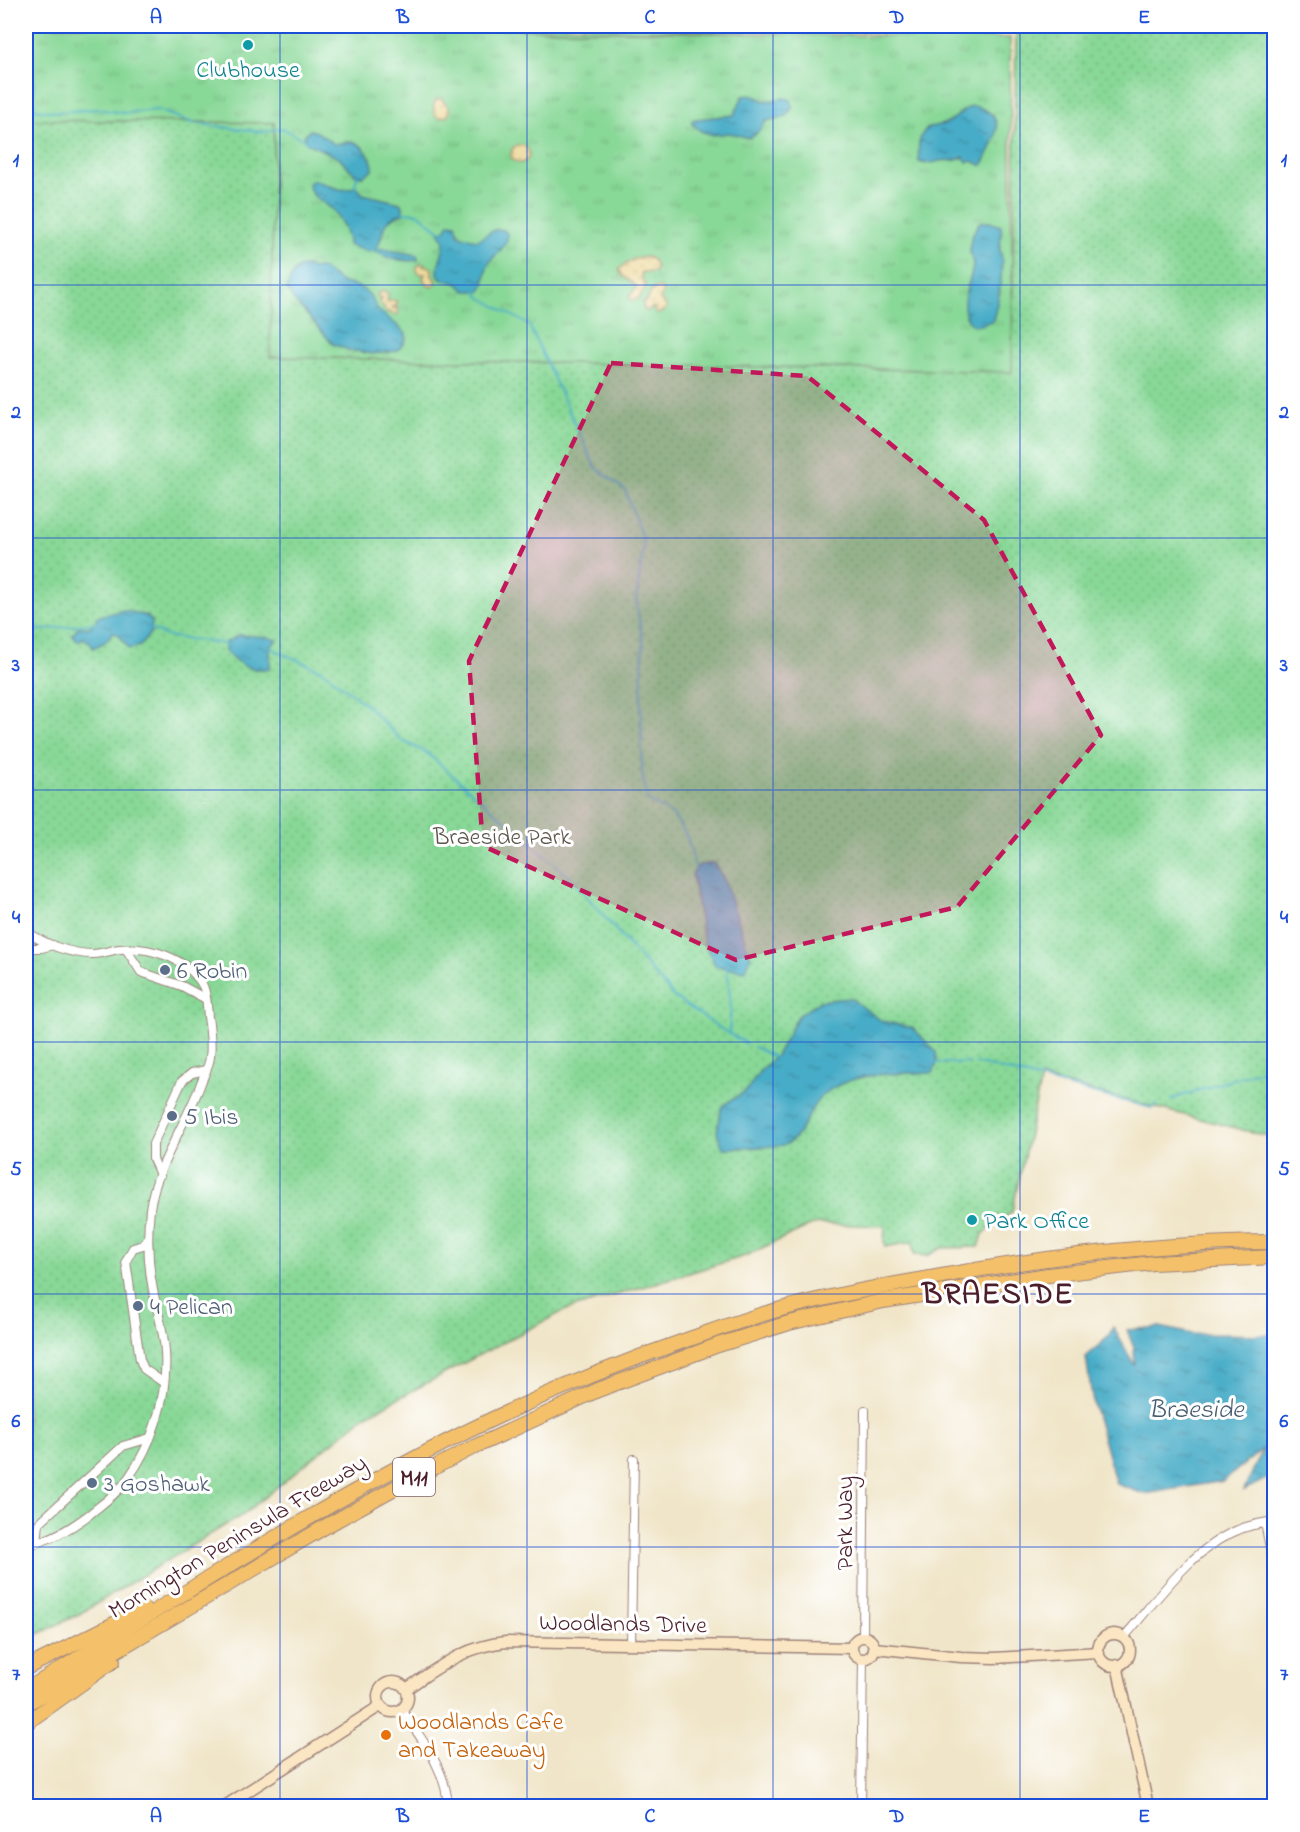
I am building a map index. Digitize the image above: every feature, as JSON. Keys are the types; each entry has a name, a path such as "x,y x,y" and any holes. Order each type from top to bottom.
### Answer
{"highway":[{"name":"Mornington Peninsula Freeway","path":"26,1690 393,1469 476,1427 608,1367 784,1308 965,1271 1159,1246 1275,1242"},
{"name":"Mornington Peninsula Freeway","path":"26,1704 400,1485 470,1449 588,1395 718,1345 789,1323 883,1301 1048,1275 1153,1263 1275,1257"},
{"path":"26,1668 178,1592 344,1494 393,1469"},
{"path":"26,1723 194,1604"}],"street":[{"path":"26,931 37,939 71,952 94,954 126,949 148,950 171,957 190,969 203,987 211,1035 210,1059 196,1097 160,1175 150,1208 152,1289 165,1352 164,1383 156,1425 125,1482 97,1508 68,1531 38,1543 26,1545"},
{"path":"26,948 54,945"},
{"path":"126,949 141,972 182,986 206,999"},
{"path":"160,1175 153,1159 153,1144 182,1081 192,1073 206,1070"},
{"path":"149,1237 143,1245 133,1248 126,1261 140,1360 144,1369 164,1383"},
{"name":"Park Way","path":"863,1637 865,1410"},
{"path":"38,1543 39,1523 123,1446 150,1438"},
{"path":"631,1644 634,1459"},
{"path":"1124,1637 1184,1569 1208,1547 1238,1530 1275,1521"},
{"path":"1265,1523 1275,1567"},
{"path":"1115,1634 1124,1637 1129,1645 1129,1655 1124,1662 1117,1665 1106,1663 1099,1652 1100,1644 1106,1636 1115,1634"},
{"path":"863,1637 870,1639 874,1648 870,1657 863,1659 854,1655 851,1648 854,1641 863,1637"},
{"name":"Woodlands Drive","path":"406,1689 454,1657 488,1644 506,1642 851,1648"},
{"path":"874,1648 961,1658 1099,1652"},
{"path":"861,1806 863,1659"},
{"path":"1117,1665 1148,1806"},
{"path":"398,1683 406,1689 408,1698 402,1710 388,1712 380,1706 377,1698 378,1692 384,1684 398,1683"},
{"path":"225,1806 380,1706"},
{"path":"402,1710 440,1768 447,1791 448,1806"}],"highlighted area":[{"path":"611,363 807,376 984,520 1101,735 957,907 736,960 483,846 469,661"}],"green space":[{"path":"26,26 333,26 1010,38 1013,372 270,357 274,123 26,120"},
{"path":"335,26 1010,26 1010,33 591,30"},
{"name":"Braeside Park","path":"1016,26 1274,26 1274,1138 1041,1078 1012,1212 983,1234 979,1247 941,1248 927,1256 914,1254 912,1242 885,1247 885,1226 820,1224 809,1226 745,1256 566,1310 365,1416 244,1514 81,1613 26,1640 26,120 274,123 270,357 1012,372"}],"sand":[{"path":"441,99 450,112 447,116 439,118 434,112 434,107 436,100"},
{"path":"520,145 526,148 529,154 526,160 520,163 514,160 511,154 514,148"},
{"path":"645,257 653,261 656,269 654,272 642,272 641,276 646,287 639,298 633,301 629,296 636,286 622,275 619,269 634,259"},
{"path":"421,264 432,268 432,276 437,282 433,287 423,279 425,274 417,271 417,267"},
{"path":"661,288 663,292 660,300 666,305 666,309 658,314 655,313 654,307 647,311 644,310 643,302 647,301 653,290"},
{"path":"384,291 388,296 387,301 397,301 397,306 392,307 398,309 398,314 387,312 381,305 382,299 379,299 377,294"}],"water":[{"path":"751,95 765,101 784,98 791,100 792,108 787,116 767,121 755,135 749,138 730,133 712,135 692,124 692,120 696,119 734,115 743,96"},
{"path":"973,106 985,110 993,116 996,122 995,139 982,166 973,161 967,162 964,157 929,163 919,162 919,143 923,133 930,127 949,122"},
{"path":"310,130 334,144 354,142 358,144 367,153 373,169 363,176 357,176 339,158 307,143 304,136"},
{"path":"314,180 340,189 356,186 363,194 400,203 403,206 403,213 386,223 377,248 417,255 418,260 396,259 376,251 368,252 348,245 346,232 336,213 311,192 309,183"},
{"path":"980,222 990,222 1001,226 1002,267 1000,290 993,320 978,326 968,321 964,303 973,266 970,252 971,240"},
{"path":"449,223 456,224 459,235 475,240 494,230 504,230 508,235 503,246 489,263 481,291 465,291 457,283 443,280 438,274 444,246 439,232 445,230"},
{"path":"307,266 312,269 321,268 343,283 357,286 369,294 378,310 406,334 404,344 396,351 373,354 349,350 333,344 293,299 287,289 295,271"},
{"path":"124,610 146,616 152,621 151,632 140,646 129,649 119,635 113,632 105,642 93,648 90,642 83,638 79,641 72,635 79,627 88,628 97,622 96,617"},
{"path":"239,635 277,640 270,647 270,668 257,669 245,666 225,650 225,643"},
{"path":"714,863 724,879 751,958 745,971 716,966 704,944 692,874 699,865"},
{"path":"850,998 882,1021 913,1028 936,1052 937,1063 933,1073 874,1075 846,1082 833,1088 817,1101 798,1133 787,1144 723,1148 717,1132 722,1106 746,1091 760,1071 776,1056 798,1016 820,1001"},
{"name":"Braeside","path":"1113,1327 1135,1366 1134,1348 1127,1330 1160,1327 1192,1334 1274,1335 1274,1475 1244,1490 1263,1449 1223,1481 1144,1494 1116,1484 1093,1403 1086,1357 1108,1337"}],"waterway":[{"path":"26,27 32,28 34,109 57,112 96,109 124,113 157,110 193,123 262,132 282,128 309,143"},
{"path":"355,187 357,175"},
{"path":"401,212 418,213 442,233"},
{"path":"476,290 480,297 529,325 595,467 625,490 644,544 636,601 643,642 642,774 648,801 673,815 687,837 696,870"},
{"path":"26,632 97,623"},
{"path":"150,628 166,636 226,644"},
{"path":"268,647 325,672 366,705 401,740 427,753 570,877 674,997 746,1043"},
{"path":"727,967 731,1008 729,1034"},
{"path":"754,1047 776,1058"},
{"path":"934,1063 969,1063"},
{"path":"976,1063 1152,1108 1156,1104"},
{"path":"1172,1099 1274,1066"}],"place":[{"name":"Clubhouse","path":"248,45"},
{"name":"6 Robin","path":"165,970"},
{"name":"5 Ibis","path":"172,1116"},
{"name":"Park Office","path":"972,1220"},
{"name":"4 Pelican","path":"138,1306"},
{"name":"3 Goshawk","path":"92,1483"},
{"name":"Woodlands Cafe and Takeaway","path":"386,1735"}],"district":[{"name":"BRAESIDE","path":"998,1293"}]}
